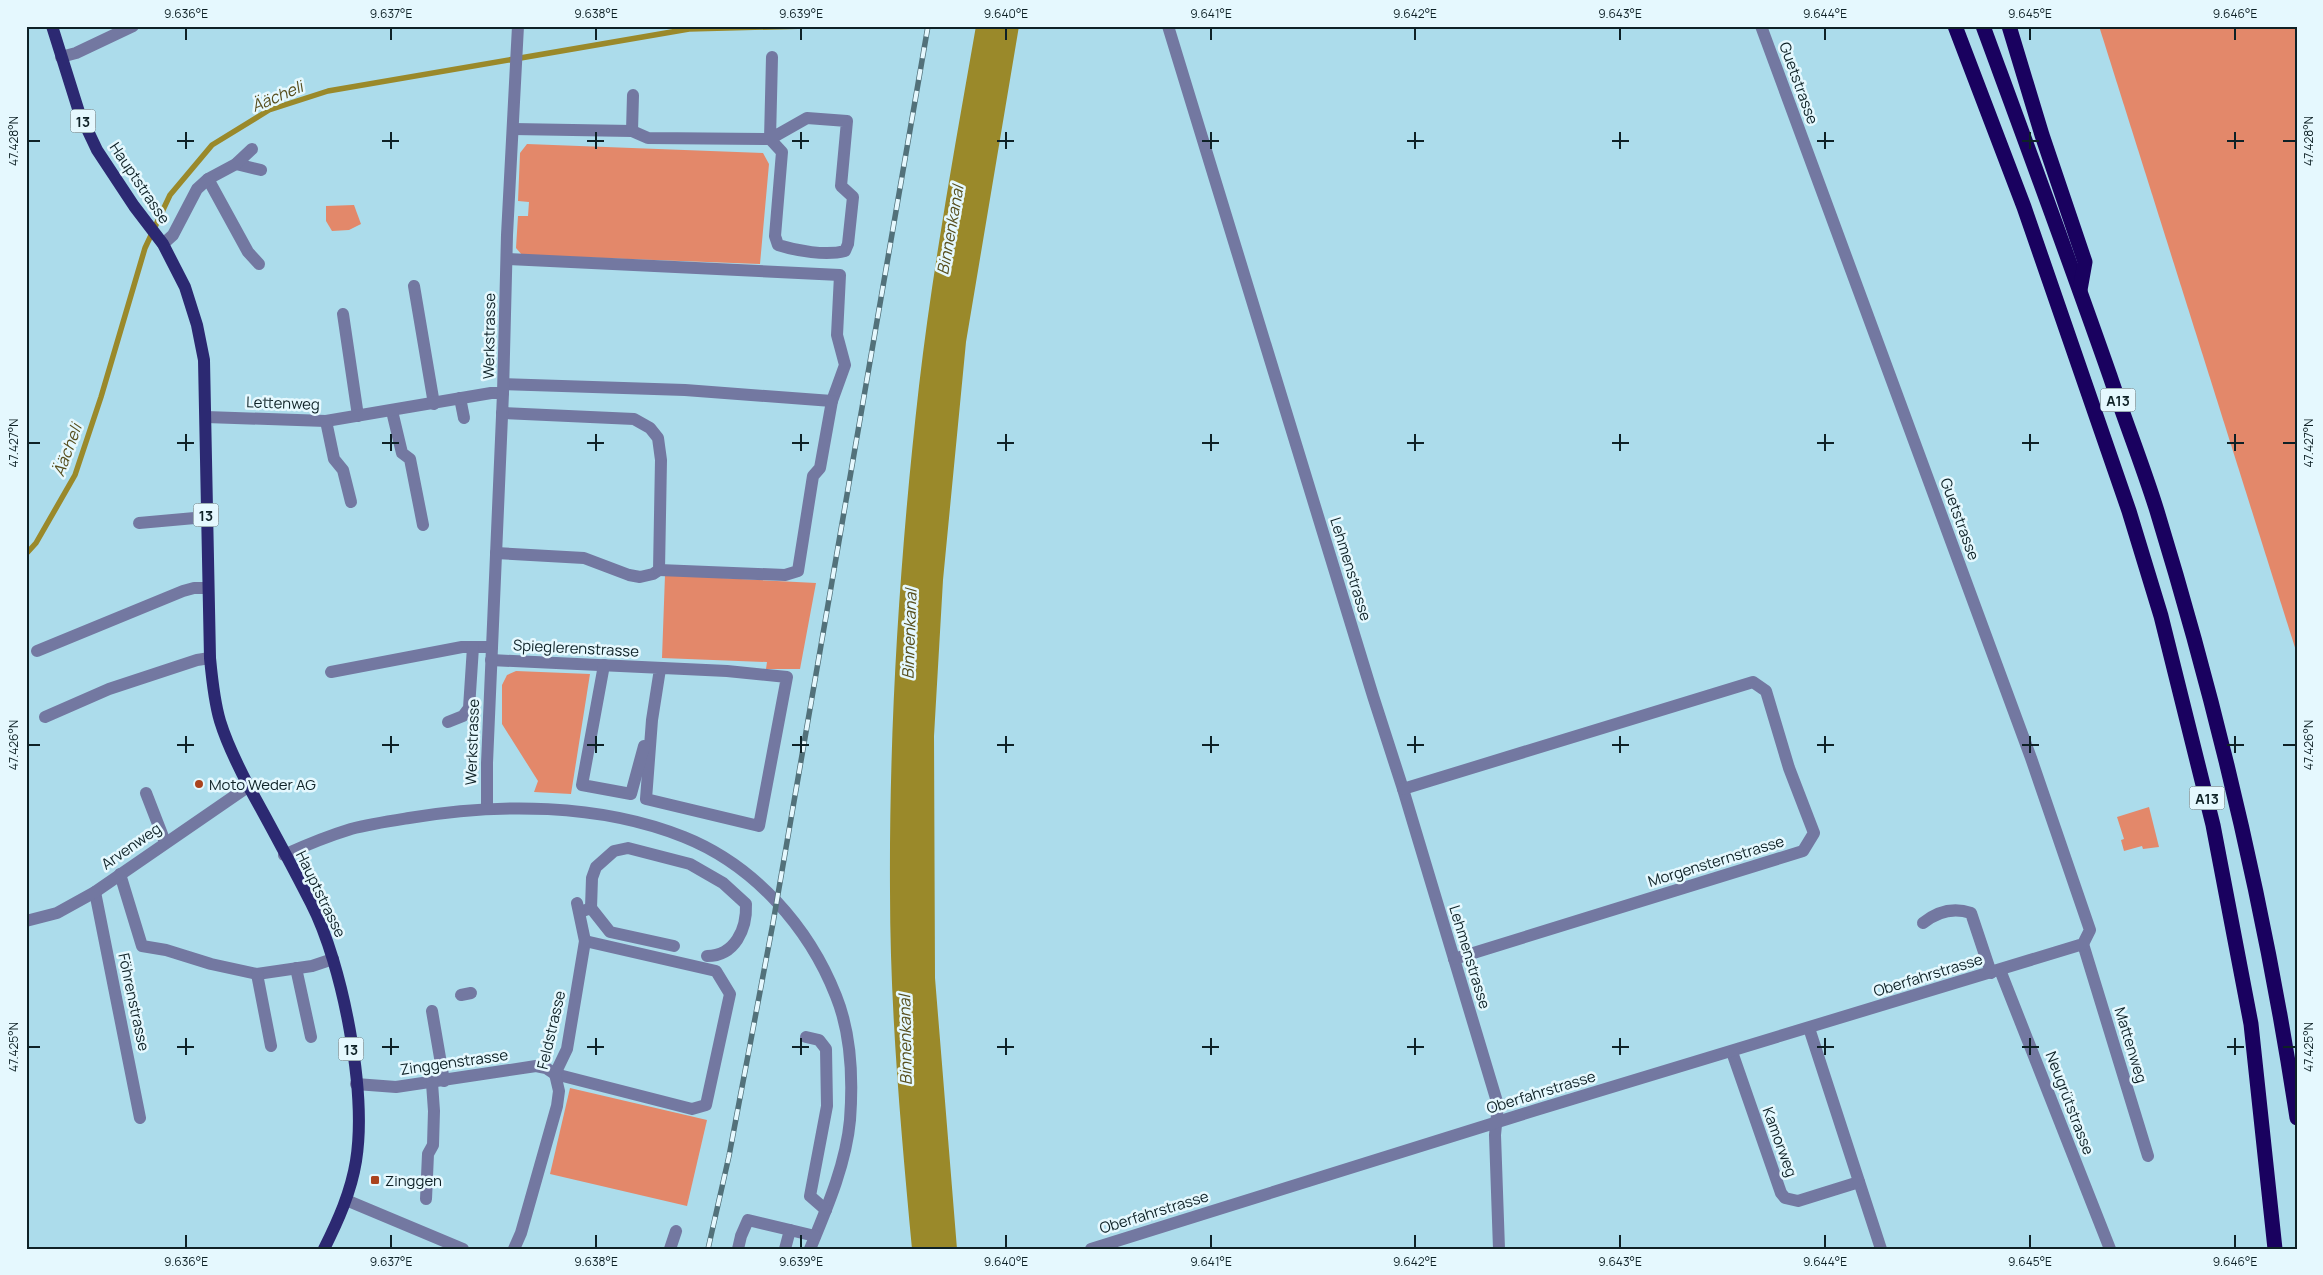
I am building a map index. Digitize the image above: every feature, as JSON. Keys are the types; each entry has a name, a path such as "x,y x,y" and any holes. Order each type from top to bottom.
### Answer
{"highway":[{"name":"A13","path":"1955,26 2024,207 2129,511 2161,616 2213,825 2251,1024 2275,1249"},
{"name":"A13","path":"1983,26 2156,508 2212,704 2240,815 2279,1005 2297,1118"},
{"name":"A13","path":"2009,26 2042,135 2085,262 2080,292"}],"main road":[{"name":"Hauptstrasse","path":"52,26 79,112 94,142 134,206 163,244 185,287 204,360 210,658 213,688 220,721 236,763 312,905 333,959 351,1045 356,1084 358,1145 356,1163 346,1200 324,1249"}],"street":[{"path":"61,56 76,53 133,26"},
{"name":"Werkstrasse","path":"487,809 507,259 518,26"},
{"name":"Lehmenstrasse","path":"1168,26 1403,789 1498,1105 1496,1123 1499,1249"},
{"name":"Guetstrasse","path":"1761,26 2031,758 2090,930 2083,944"},
{"path":"513,129 632,131 648,138 770,139 806,118 847,121 841,186 853,197 848,244 845,251 836,253 789,249 778,245 775,236 782,152 770,139 772,56"},
{"path":"632,131 633,95"},
{"name":"Hauptstrasse","path":"163,244 173,235 197,190 208,179 236,164 252,149"},
{"path":"236,164 261,170"},
{"path":"208,179 248,252 259,264"},
{"path":"496,553 543,561 584,558 629,576 640,577 653,574 658,570 785,574 798,571 813,476 820,468 832,401 845,365 838,335 840,275 507,259"},
{"path":"414,286 434,404"},
{"path":"343,314 358,416"},
{"name":"Lettenweg","path":"206,417 326,420 434,404 503,389 684,390 832,401"},
{"path":"460,398 464,418"},
{"path":"392,410 402,453 410,459 423,525"},
{"path":"502,413 634,419 650,428 658,438 661,460 658,570"},
{"path":"326,420 334,459 344,470 351,502"},
{"path":"138,523 206,517"},
{"path":"38,651 183,592 194,588 208,588"},
{"path":"331,672 462,647 492,647"},
{"path":"448,722 463,716 469,708 473,647"},
{"path":"45,717 109,689 196,660 210,658"},
{"name":"Spieglerenstrasse","path":"492,660 727,671 787,677 759,826 646,799 652,720"},
{"path":"604,665 582,785 631,794 652,720 660,669"},
{"name":"Morgensternstrasse","path":"1403,789 1753,682 1766,690 1789,768 1814,832 1803,851 1454,959"},
{"name":"Arvenweg","path":"26,921 56,913 95,892 249,786"},
{"path":"146,793 165,842"},
{"path":"284,855 315,841 353,829 440,813 487,809 561,810 610,817 655,827 686,838 715,852 752,878 784,909 810,944 836,996 846,1032 851,1085 850,1122 842,1159 826,1210 810,1249"},
{"path":"674,946 610,932 591,908 591,891 596,867 614,851 628,848 690,864 723,883 746,904 743,931 730,948 718,956 707,956"},
{"path":"120,874 142,946 166,950 211,964 257,974 296,968 333,959"},
{"name":"Föhrenstrasse","path":"95,892 140,1118"},
{"name":"Feldstrasse","path":"514,1249 521,1233 557,1106 559,1091 555,1074 567,1049 585,941 577,908 591,908"},
{"name":"Neugrütstrasse","path":"1923,923 1934,914 1958,909 1971,914 2110,1249"},
{"name":"Zinggenstrasse","path":"356,1084 396,1087 536,1066 546,1068 555,1074 692,1109 706,1105 730,994 716,971 585,941"},
{"path":"1996,971 2083,944"},
{"name":"Mattenweg","path":"2083,944 2148,1156"},
{"path":"296,968 311,1037"},
{"name":"Oberfahrstrasse","path":"1091,1249 1496,1123 1996,971"},
{"path":"257,974 270,1046"},
{"path":"426,1200 428,1154 433,1145 438,1082 432,1011"},
{"path":"1810,1028 1881,1249"},
{"path":"806,1037 819,1040 826,1049 827,1106 810,1196 826,1210"},
{"name":"Kamorweg","path":"1732,1052 1775,1176 1785,1198 1798,1201 1859,1182"},
{"path":"346,1200 462,1249"},
{"path":"738,1249 740,1236 748,1220 815,1236"},
{"path":"785,1249 790,1230"},
{"path":"670,1249 676,1231"}],"shaded area":[{"path":"2099,26 2297,26 2297,654"},
{"path":"527,144 763,153 769,164 760,264 522,255 516,248 518,216 528,216 529,202 518,201 520,153"},
{"path":"354,205 361,224 349,230 332,231 326,221 326,206"},
{"path":"665,575 816,583 800,669 766,669 767,662 662,658"},
{"path":"516,671 590,674 571,794 534,792 538,781 502,724 502,685 507,675"},
{"path":"2149,807 2159,847 2143,849 2142,846 2124,851 2121,840 2124,839 2117,817"},
{"path":"570,1088 707,1120 687,1206 550,1174"}],"water":[{"name":"Binnenkanal","path":"976,26 1019,26 966,342 943,580 934,736 935,978 957,1249 912,1249 897,1070 890,936 891,765 897,638 906,512 919,386 945,206"}],"waterway":[{"name":"Äächeli","path":"26,554 36,543 75,475 101,397 145,248 170,195 212,145 269,110 328,91 689,29 807,26"}],"railway":[{"path":"708,1249 729,1156 773,923 928,26"}],"place":[{"name":"Moto Weder AG","path":"199,784"},
{"name":"Zinggen","path":"375,1180"}]}
